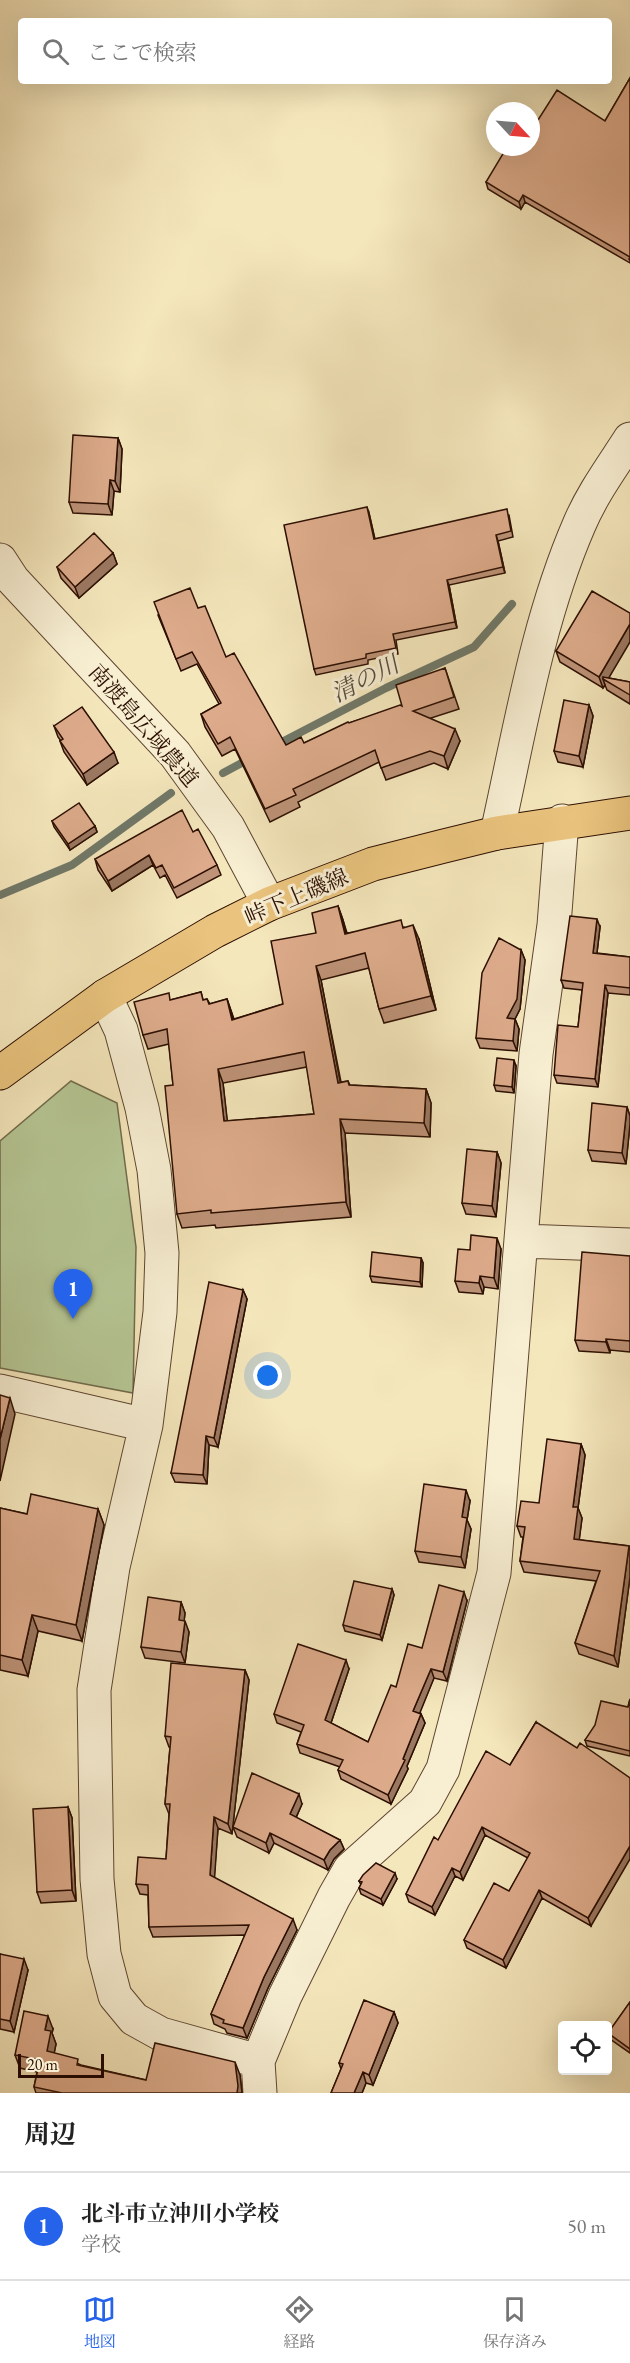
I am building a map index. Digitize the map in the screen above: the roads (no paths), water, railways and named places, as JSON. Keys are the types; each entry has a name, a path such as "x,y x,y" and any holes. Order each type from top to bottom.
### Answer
{"main road":[{"name":"峠下上磯線","path":"0,1073 105,996 215,931 269,904 373,864 497,833 562,821 630,813"}],"street":[{"path":"497,833 541,639 557,585 579,524 599,486 630,439"},
{"name":"南渡島広域農道","path":"0,560 13,580 175,754 228,827 269,904"},
{"path":"105,996 121,1030 142,1108 154,1170 162,1253 160,1312 146,1425 113,1568 94,1690 97,1879 104,1954 115,1996 134,2019 161,2034 259,2077 285,1996 350,1869 425,1802 443,1769 494,1572 523,1242 536,1054 554,925 562,821"},
{"path":"523,1242 630,1245"},
{"path":"0,1391 146,1425"}],"waterway":[{"name":"清の川","path":"276,745 386,688 474,647 512,604"},
{"name":"清の川","path":"223,773 251,758"},
{"name":"清の川","path":"0,895 72,865 171,793"}],"place":[{"name":"北斗市立沖川小学校","path":"73,1319"}]}
